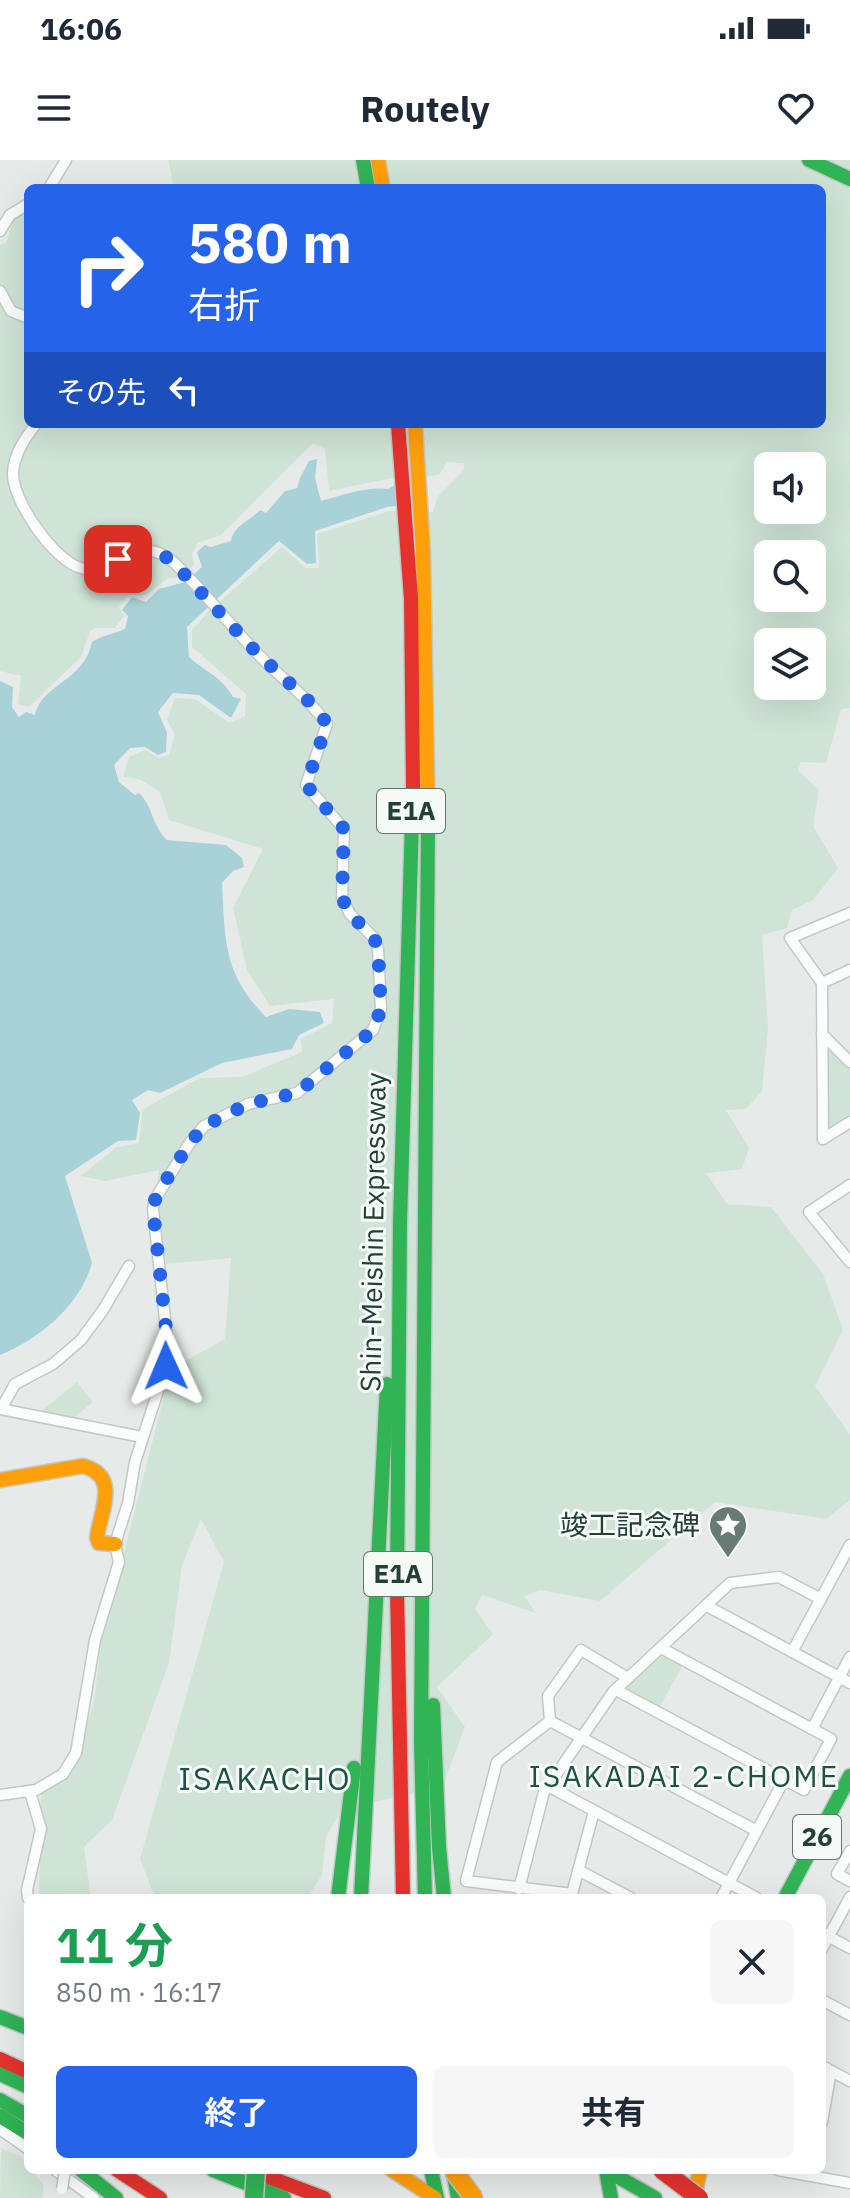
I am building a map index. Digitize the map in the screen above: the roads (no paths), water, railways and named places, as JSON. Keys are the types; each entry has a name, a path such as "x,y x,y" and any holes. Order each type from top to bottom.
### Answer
{"main road":[{"path":"363,160 367,184"},
{"path":"378,160 382,184"},
{"path":"809,160 850,179"},
{"name":"Shin-Meishin Expressway","path":"408,432 428,812 421,1757 425,1894"},
{"name":"Shin-Meishin Expressway","path":"403,1894 398,1655 399,1250 416,551"},
{"path":"361,1894 374,1595 391,1323 399,1250"},
{"path":"0,1480 83,1466 94,1468 104,1478 107,1488 97,1537 99,1543 115,1544"},
{"path":"338,1894 374,1595"},
{"path":"424,1605 433,1691 441,1869 445,1894"},
{"name":"26","path":"787,1894 850,1776"},
{"path":"0,2010 24,2016"},
{"path":"0,2017 24,2026"},
{"path":"0,2059 24,2070"},
{"path":"0,2074 24,2085"},
{"path":"0,2100 24,2114"},
{"path":"0,2116 24,2131"},
{"path":"123,2174 160,2198"},
{"path":"223,2174 284,2198"},
{"path":"253,2174 254,2198"},
{"path":"263,2174 324,2198"},
{"path":"398,2174 436,2198"},
{"path":"432,2174 436,2198"},
{"path":"454,2174 458,2198"},
{"path":"456,2174 474,2198"},
{"path":"607,2174 611,2198"},
{"path":"613,2174 655,2198"},
{"path":"667,2174 696,2198"},
{"path":"696,2198 699,2174"},
{"path":"90,2183 116,2198"}],"street":[{"path":"51,184 66,160"},
{"path":"0,231 10,215 24,206"},
{"path":"0,291 11,311 24,316"},
{"path":"0,1795 30,1792 63,1774 76,1753 95,1640 119,1562 115,1544 166,1356 167,1338 153,1209 156,1196 204,1126 248,1104 297,1093 368,1035 381,1009 377,942 350,914 342,898 344,829 306,785 327,724 316,708 257,653 166,556 150,550 131,554 98,569 82,568 58,555 19,496 13,476 17,453 33,428"},
{"path":"850,913 790,938 822,983 823,1139 850,1122"},
{"path":"822,983 848,974"},
{"path":"822,1034 850,1062"},
{"path":"848,1255 809,1212 850,1185"},
{"path":"129,1266 81,1340 53,1364 15,1384 1,1409 142,1437"},
{"path":"792,1652 847,1559 850,1545"},
{"path":"519,1889 548,1786 616,1690 628,1678 730,1583 779,1577 821,1599"},
{"path":"707,1606 850,1683"},
{"path":"616,1690 804,1790 831,1739 661,1648"},
{"path":"550,1721 548,1696 581,1650 628,1678"},
{"path":"812,1729 850,1657"},
{"path":"550,1721 757,1831"},
{"path":"550,1721 497,1762 466,1881 572,1894 594,1811"},
{"path":"723,1894 784,1780"},
{"path":"548,1786 750,1894"},
{"path":"28,1894 41,1829 30,1792"},
{"path":"850,1851 837,1874 850,1881"},
{"path":"578,1870 623,1894"},
{"path":"826,1933 850,1897"},
{"path":"826,1935 850,1948"},
{"path":"826,2002 850,2015"},
{"path":"827,2068 850,2081"},
{"path":"0,2129 24,2146"},
{"path":"61,2194 64,2174"},
{"path":"66,2174 90,2183"},
{"path":"817,2174 850,2183"}],"water":[{"path":"317,459 315,478 321,501 364,490 388,489 398,483 405,505 387,507 315,531 316,563 307,564 279,541 187,627 189,657 218,679 233,697 241,699 231,718 199,695 173,693 158,712 167,733 166,752 158,755 145,747 130,748 114,765 119,782 144,799 167,840 226,845 242,858 244,867 233,871 222,883 224,922 234,971 252,1001 266,1017 289,1009 320,1012 324,1023 299,1035 292,1049 222,1063 160,1093 148,1090 132,1100 140,1113 136,1140 118,1141 65,1176 92,1263 86,1279 56,1319 29,1340 0,1355 0,681 13,687 12,707 19,717 26,712 35,715 46,696 81,666 92,642 125,629 128,616 122,610 132,597 146,602 159,589 185,582 202,567 197,552 205,545 211,547 231,541 235,531 260,510 266,513 285,491 297,488 309,461"}],"place":[{"name":"竣工記念碑","path":"728,1559"}],"district":[{"name":"ISAKADAI 2-CHOME","path":"684,1777"},
{"name":"ISAKACHO","path":"265,1779"}]}
